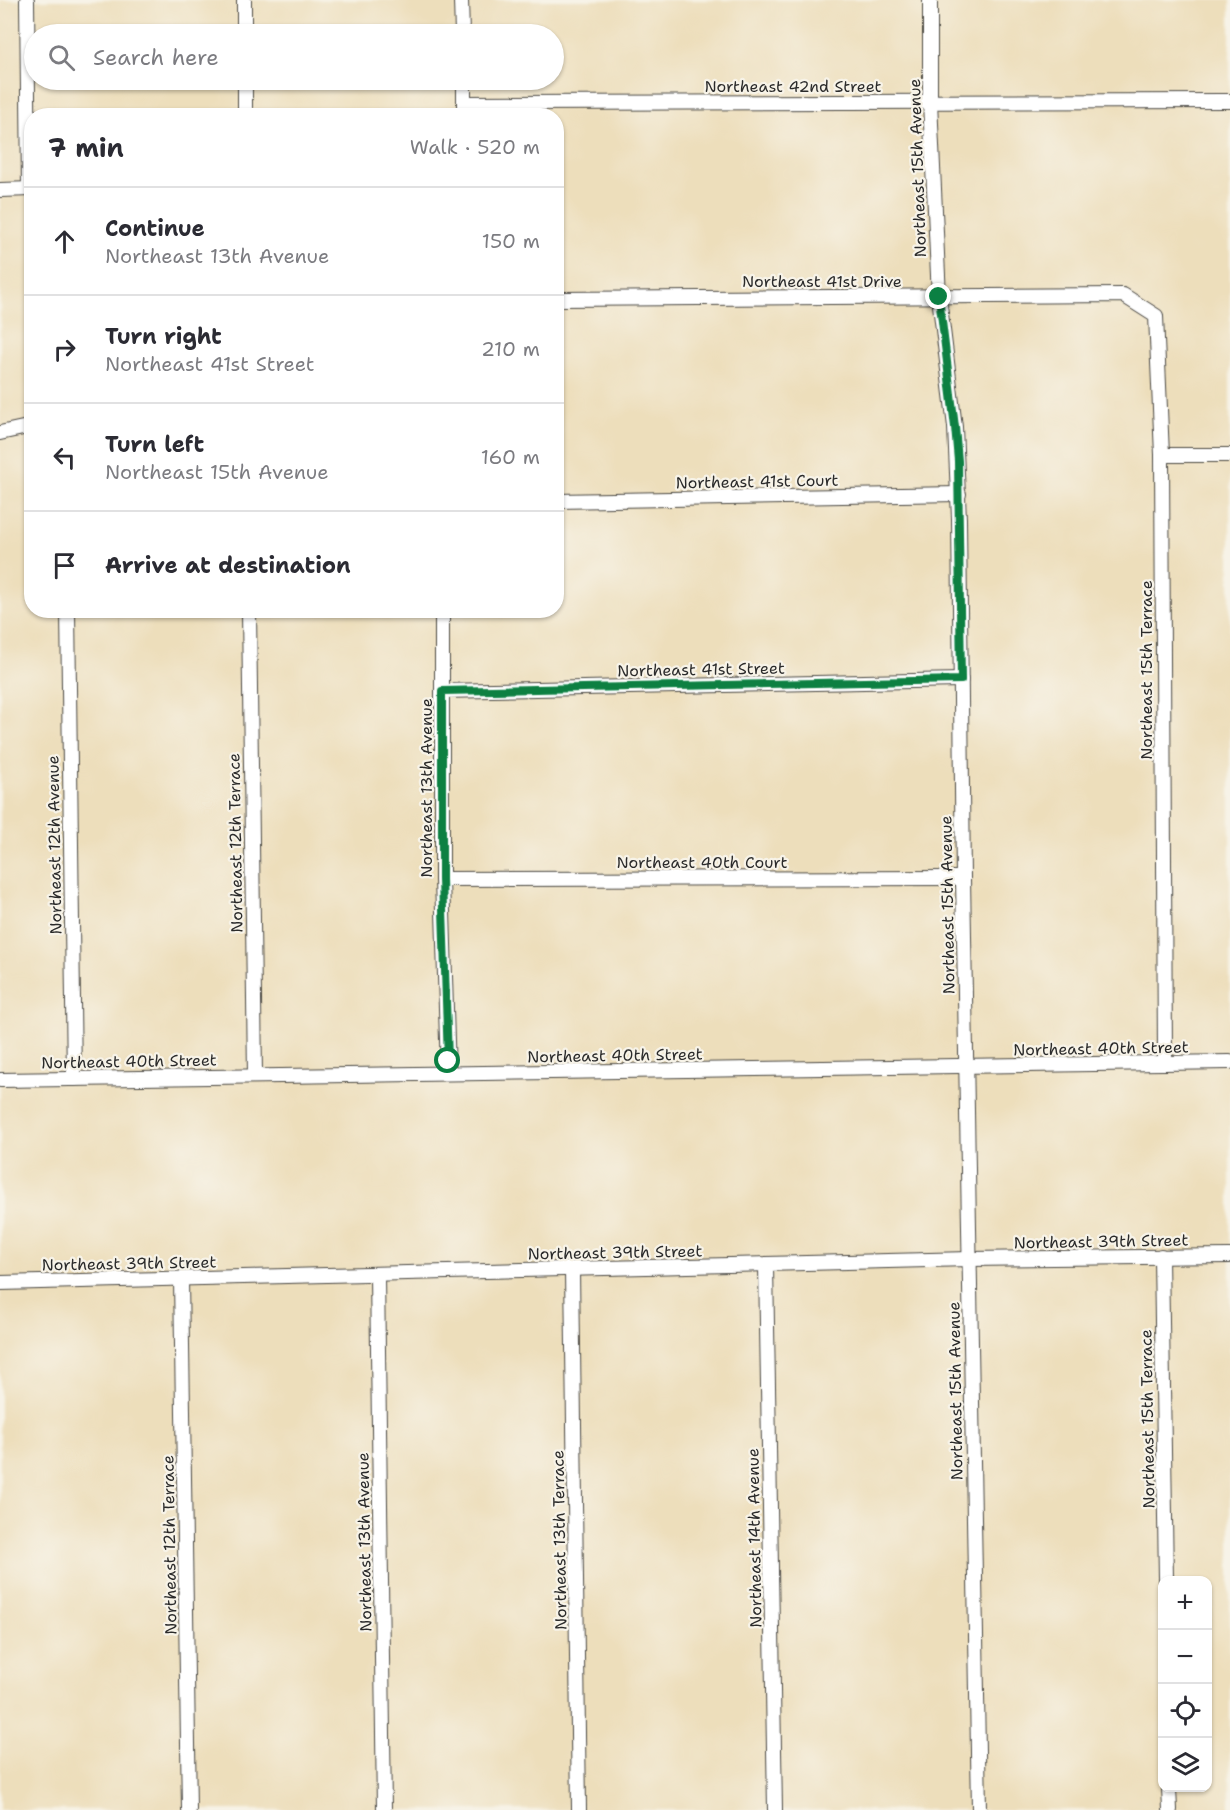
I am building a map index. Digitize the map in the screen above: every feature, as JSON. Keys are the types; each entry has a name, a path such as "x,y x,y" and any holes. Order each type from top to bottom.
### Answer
{"street":[{"path":"27,0 27,24"},
{"path":"244,0 244,24"},
{"path":"461,0 462,24"},
{"name":"Northeast 15th Avenue","path":"930,0 930,102 939,297 955,427 958,494 979,1810"},
{"path":"28,90 29,108"},
{"path":"245,90 245,108"},
{"path":"464,90 464,108"},
{"name":"Northeast 42nd Street","path":"531,108 930,102 1230,101"},
{"path":"0,190 24,189"},
{"name":"Northeast 41st Drive","path":"564,299 1123,295"},
{"name":"Northeast 15th Terrace","path":"1123,295 1156,316 1162,455 1164,1063"},
{"path":"0,433 24,428"},
{"path":"1162,455 1230,455"},
{"name":"Northeast 41st Court","path":"564,501 958,494"},
{"name":"Northeast 12th Avenue","path":"68,618 74,1079"},
{"name":"Northeast 12th Terrace","path":"249,618 255,1076"},
{"name":"Northeast 13th Avenue","path":"442,618 442,879 448,1073"},
{"name":"Northeast 41st Street","path":"442,691 961,680"},
{"name":"Northeast 40th Court","path":"442,879 963,878"},
{"name":"Northeast 40th Street","path":"0,1080 1230,1062"},
{"name":"Northeast 15th Terrace","path":"1161,1256 1166,1576"},
{"name":"Northeast 39th Street","path":"0,1283 970,1259 1230,1256"},
{"name":"Northeast 14th Avenue","path":"766,1265 775,1810"},
{"name":"Northeast 13th Terrace","path":"572,1270 579,1810"},
{"name":"Northeast 13th Avenue","path":"377,1274 384,1810"},
{"name":"Northeast 12th Terrace","path":"181,1279 189,1810"},
{"path":"1170,1792 1170,1810"}],"route":[{"path":"448,1061 442,879 442,691 961,680 958,461 939,297"}]}
